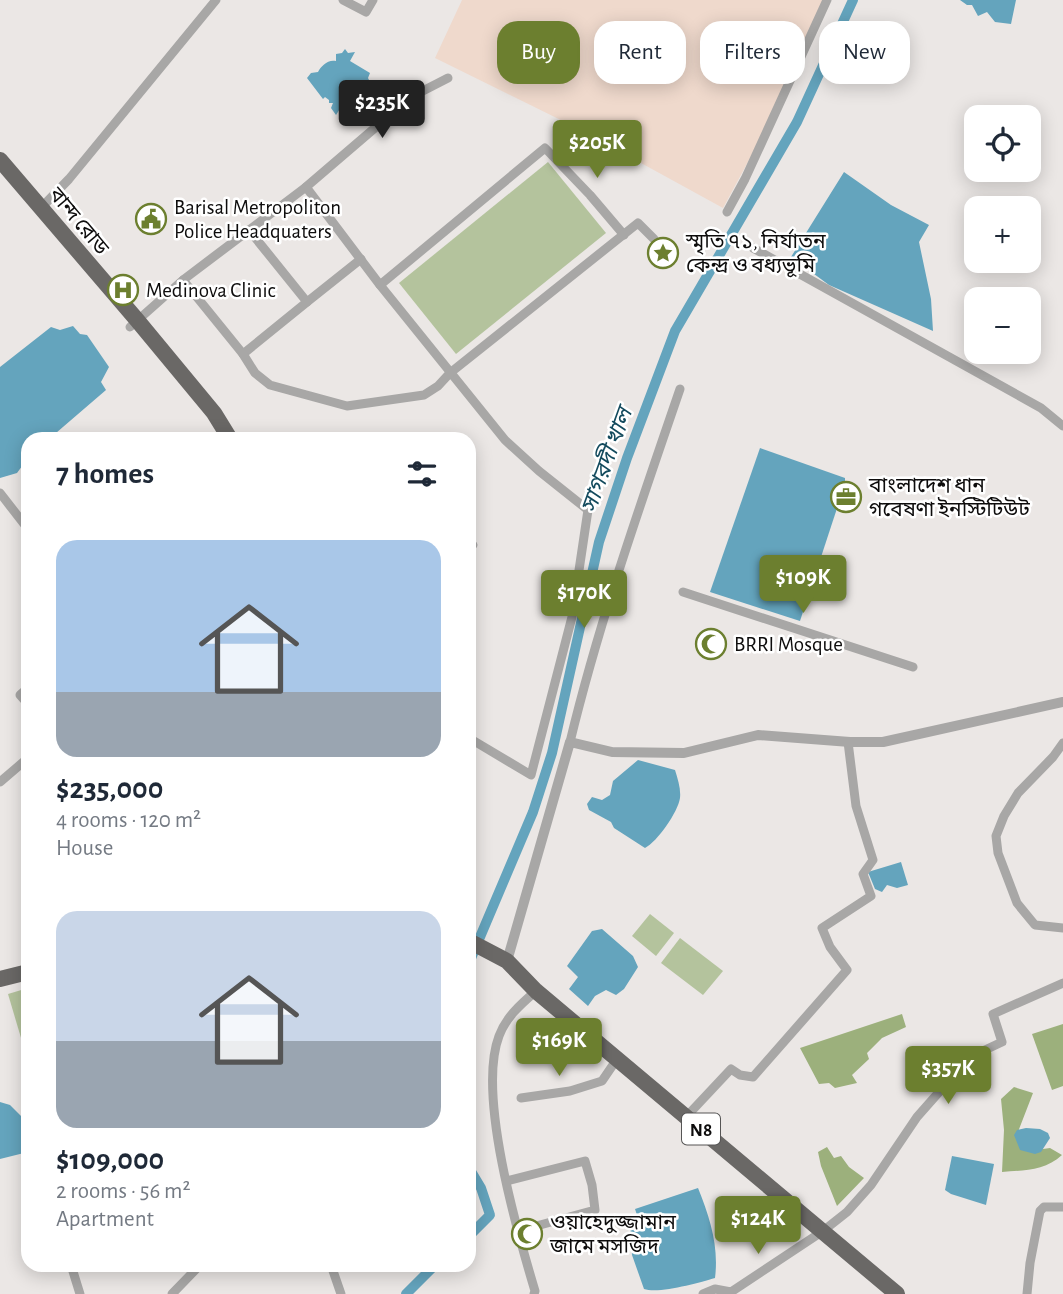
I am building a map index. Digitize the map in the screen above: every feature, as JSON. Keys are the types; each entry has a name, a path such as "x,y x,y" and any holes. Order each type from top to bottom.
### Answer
{"highway":[{"name":"বান্দ রোড","path":"0,160 134,323 215,432"},
{"name":"বান্দ রোড","path":"0,174 214,413 226,432"},
{"path":"482,950 507,961"},
{"name":"N8","path":"507,961 536,991 897,1294"},
{"path":"0,979 21,974"}],"street":[{"path":"41,208 69,179 216,0"},
{"path":"342,0 366,12 373,0"},
{"path":"727,212 745,179 827,0"},
{"path":"134,323 183,280 306,187 411,97 449,78"},
{"path":"380,285 545,148 624,235"},
{"path":"306,187 380,285 505,440 589,510 572,617 531,775 476,742"},
{"path":"183,280 243,354 255,373 270,385 347,406 424,395 638,223 653,239"},
{"path":"249,230 307,302"},
{"path":"754,248 1041,408 1063,426"},
{"path":"243,354 361,259"},
{"path":"507,961 570,742 586,675 617,573 680,389"},
{"path":"0,494 21,520"},
{"path":"683,592 913,667"},
{"path":"570,742 612,752 684,753 758,735 883,742 1063,702"},
{"path":"686,1117 731,1069 740,1075 752,1076 847,970 822,928 871,895 863,874 873,860 856,806 848,742"},
{"path":"1063,743 1018,793 996,836 998,853 1017,903 1035,925 1063,929"},
{"path":"0,782 21,764"},
{"path":"704,1294 715,1289 731,1292 848,1212 871,1185 918,1117 970,1057 1002,1042 993,1014 1063,983"},
{"path":"534,1294 507,1181 495,1111 493,1072 498,1038 506,1021 536,991"},
{"path":"521,1098 570,1091 602,1081 617,1059"},
{"path":"507,1181 585,1161 592,1185 595,1210 518,1231"},
{"path":"1027,1294 1040,1211 1044,1207 1063,1207"},
{"path":"73,1272 80,1294"},
{"path":"172,1294 193,1272"},
{"path":"333,1272 341,1294"}],"shaded area":[{"path":"462,0 827,0 805,46 805,21 700,21 700,84 786,84 723,208 579,129 435,58"}],"green space":[{"path":"548,162 606,233 456,354 399,283"},
{"path":"650,914 674,933 656,956 632,936"},
{"path":"680,938 723,971 703,995 661,963"},
{"path":"21,990 21,1038 8,994"},
{"path":"902,1014 906,1027 882,1038 867,1053 869,1059 852,1075 857,1083 835,1088 829,1083 819,1084 800,1048"},
{"path":"1063,1024 1063,1086 1052,1090 1032,1034"},
{"path":"1014,1087 1033,1093 1016,1137 1029,1151 1050,1148 1062,1155 1041,1167 1002,1172 1004,1130 1001,1099"},
{"path":"827,1147 834,1158 841,1156 849,1167 864,1178 837,1206 818,1152"}],"water":[{"path":"960,0 1016,0 1011,24 995,22 987,12 978,16 972,5"},
{"path":"345,49 348,53 355,52 350,61 370,73 370,82 361,85 362,87 350,95 350,99 336,115 331,108 333,103 329,103 325,97 323,99 307,78 328,62 336,61 336,54"},
{"path":"844,172 891,205 929,225 919,242 931,299 933,331 829,285 791,257"},
{"path":"73,326 80,334 87,335 109,367 101,382 106,390 57,432 21,432 21,468 17,473 0,478 0,367 51,327 60,330"},
{"path":"760,448 845,478 800,621 710,592"},
{"path":"638,760 675,770 680,791 678,804 671,818 655,840 645,848 614,828 611,822 589,810 587,804 592,797 602,800 610,795 613,781"},
{"path":"901,862 908,885 897,888 887,885 882,892 875,889 868,872"},
{"path":"602,929 633,956 638,967 624,989 616,995 606,990 595,996 588,1006 569,989 578,977 567,966 592,931"},
{"path":"0,1102 10,1105 21,1116 21,1154 0,1159"},
{"path":"1040,1129 1048,1133 1050,1138 1041,1152 1035,1154 1020,1150 1014,1135 1017,1130"},
{"path":"952,1156 994,1164 986,1205 945,1190"},
{"path":"698,1188 712,1232 716,1255 715,1278 669,1289 644,1289 632,1255 630,1223 637,1215 635,1209"}],"waterway":[{"name":"সাগরদী খাল","path":"476,946 533,812 552,753 599,542 627,458 675,331 797,122 853,0"},
{"name":"সাগরদী খাল","path":"476,1180 490,1215 476,1229"},
{"name":"সাগরদী খাল","path":"406,1294 428,1272"}],"place":[{"name":"Barisal Metropoliton Police Headquaters","path":"151,219"},
{"name":"স্মৃতি ৭১, নির্যাতন কেন্দ্র ও বধ্যভূমি","path":"663,253"},
{"name":"Medinova Clinic","path":"123,290"},
{"name":"বাংলাদেশ ধান গবেষণা ইনস্টিটিউট","path":"846,497"},
{"name":"BRRI Mosque","path":"711,644"},
{"name":"ওয়াহেদুজ্জামান জামে মসজিদ","path":"527,1234"}]}
